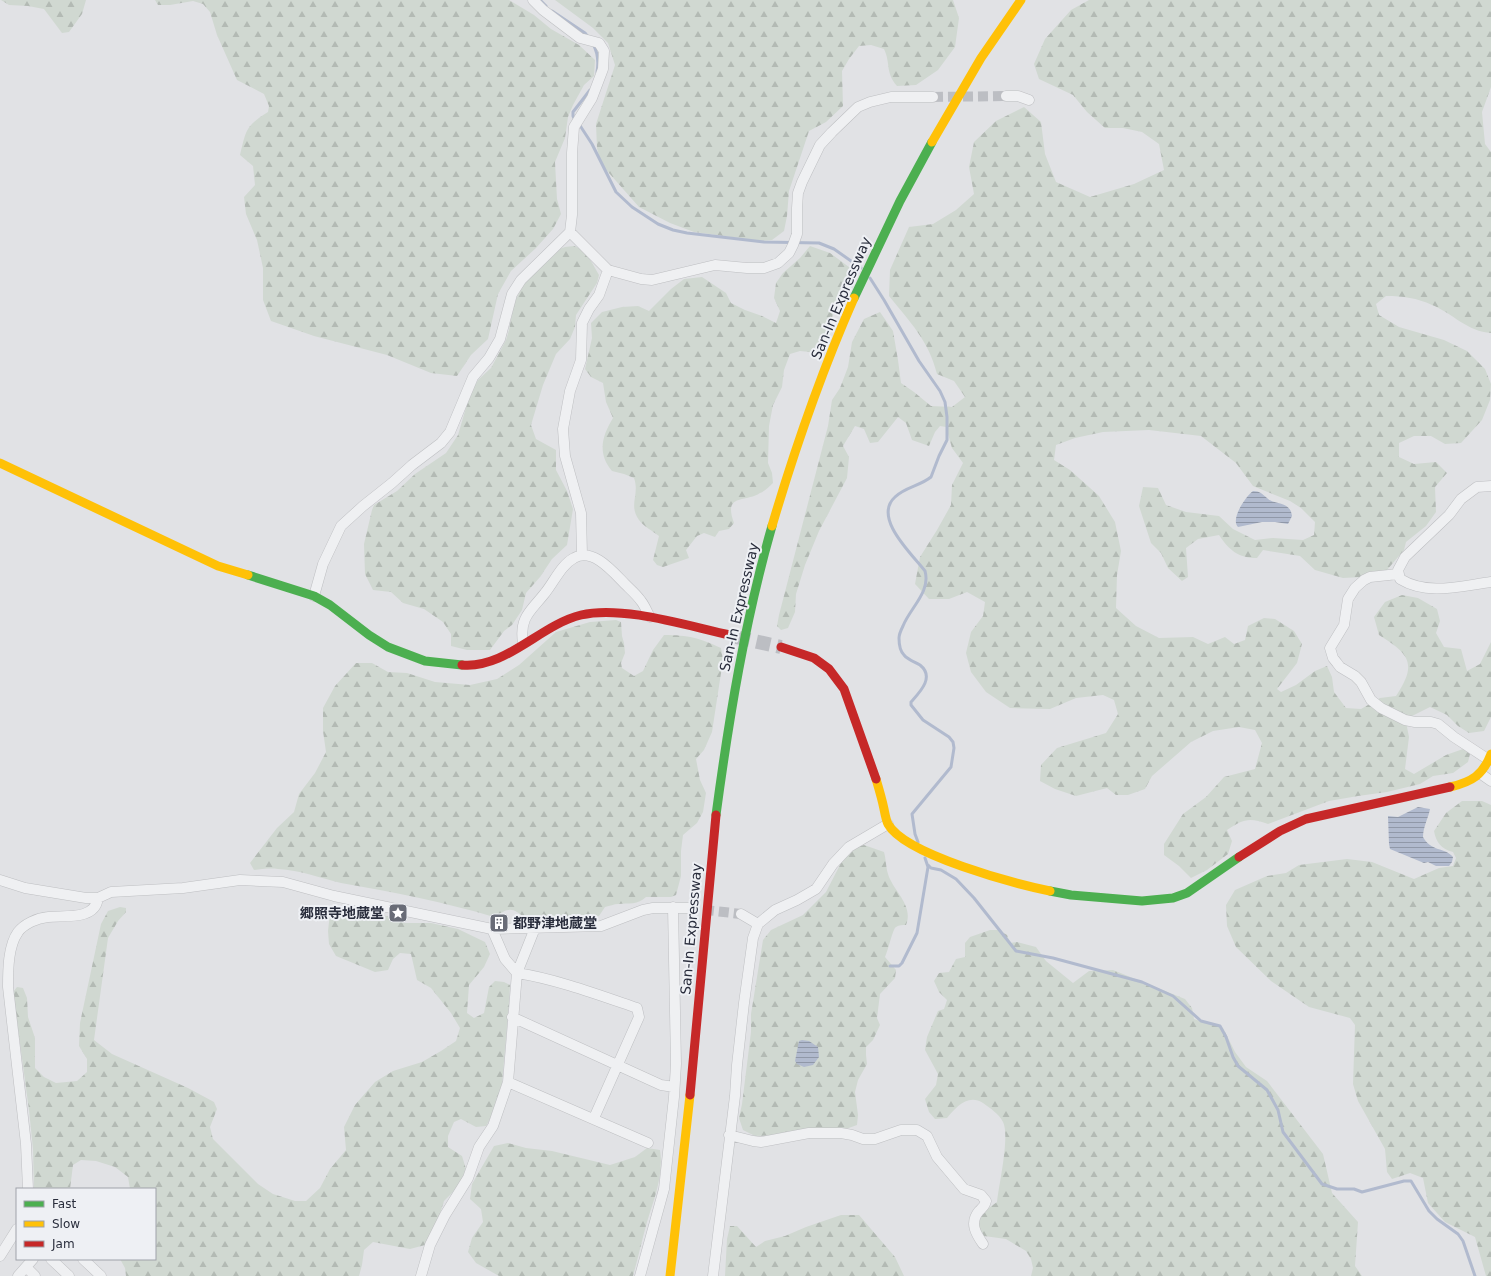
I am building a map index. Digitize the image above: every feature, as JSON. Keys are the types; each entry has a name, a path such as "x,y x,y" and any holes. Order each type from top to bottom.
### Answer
{"main road":[{"name":"San-In Expressway","path":"670,1276 684,1166 711,858 724,753 736,684 755,593 776,509 806,418 870,261 906,190 965,84 1000,29 1021,0"},
{"path":"0,463 218,566 314,596 330,605 369,635 388,647 425,661 466,665 484,664 498,658 565,620 579,615 608,612 650,617 730,635"},
{"path":"781,647 814,658 829,669 844,689 882,800 888,824 899,836 913,846 964,867 1011,882 1071,895 1153,901 1173,898 1187,893 1257,844 1306,819 1459,785 1472,780 1481,774 1490,757"}],"street":[{"path":"314,596 323,564 341,526 363,506 441,443 450,432 473,377 489,358 500,339 512,294 521,280 570,232 572,215 572,153 577,123 592,98 603,69 603,49 599,43 580,38 543,10 533,0"},
{"path":"1006,96 1018,96 1029,100"},
{"path":"570,232 608,270 641,279 652,280 715,265 764,268 778,263 789,253 794,242 798,194 802,182 820,145 832,132 858,107 870,102 891,97 932,97"},
{"path":"582,555 581,513 565,456 564,429 570,391 581,360 582,323 589,309 599,295 608,270"},
{"path":"1491,486 1477,487 1461,499 1449,515 1405,557 1400,565 1398,574 1400,579 1404,582 1425,588 1445,589 1491,582"},
{"path":"523,643 521,632 526,616 546,592 566,564 582,555 589,556 603,563 641,600 650,617"},
{"path":"1398,574 1370,578 1364,580 1355,588 1348,599 1344,625 1330,648 1333,658 1340,667 1355,676 1361,682 1371,700 1381,708 1406,720 1438,724 1454,737 1490,757"},
{"path":"1481,774 1491,781"},
{"path":"712,1276 735,1096 744,1003 753,938 758,924 775,910 816,889 833,864 848,847 888,824"},
{"path":"0,880 25,888 86,898 98,898 111,892 183,888 240,880 283,882 334,896 492,929 602,926 652,908 689,908"},
{"path":"28,1188 26,1144 8,987 8,971 12,945 19,931 38,918 82,914 97,903 98,898"},
{"path":"640,1276 664,1189 674,1087 676,1064 673,907"},
{"path":"741,914 758,924"},
{"path":"421,1276 430,1245 445,1215 468,1178 479,1147 493,1126 508,1082 512,1016 517,973 535,928"},
{"path":"492,929 505,959 517,973 583,990 637,1008 639,1016 594,1118"},
{"path":"512,1016 661,1085 674,1087"},
{"path":"508,1082 648,1142"},
{"path":"730,1135 761,1142 809,1133 841,1133 862,1139 875,1139 901,1130 920,1131 927,1136 938,1157 964,1190 981,1195 986,1201 974,1220 974,1230 983,1244"},
{"path":"0,1256 16,1231"},
{"path":"18,1276 32,1260"},
{"path":"52,1260 69,1276"},
{"path":"84,1260 101,1276"},
{"path":"26,1267 35,1276"}],"green space":[{"path":"1,0 86,0 82,14 69,32 62,33 44,9 9,5"},
{"path":"155,0 509,0 534,15 551,29 579,45 595,60 594,76 584,85 573,105 568,117 565,138 555,162 557,199 561,214 553,229 536,248 511,271 498,294 488,339 471,355 457,376 431,373 387,355 314,336 271,321 263,300 263,268 257,240 246,214 244,197 255,185 253,166 240,155 245,135 255,121 268,112 269,106 264,94 237,80 217,35 210,12 203,4 193,1 170,5 158,5"},
{"path":"555,0 953,0 959,18 955,47 938,70 916,85 897,86 889,72 884,49 871,45 859,46 842,71 843,106 826,122 809,131 789,191 784,231 772,240 761,241 694,232 670,223 639,207 601,164 597,148 596,124 615,65 608,43 593,28"},
{"path":"1089,0 1491,0 1491,87 1482,112 1485,144 1491,152 1491,333 1483,332 1467,326 1439,308 1415,299 1386,296 1376,304 1379,315 1399,327 1444,340 1467,351 1485,369 1491,384 1490,400 1482,420 1461,443 1445,444 1431,436 1414,436 1399,443 1399,457 1414,464 1436,462 1447,473 1435,487 1436,512 1426,526 1406,542 1404,550 1387,570 1362,577 1343,578 1315,570 1300,556 1263,550 1257,558 1244,557 1230,549 1219,535 1198,539 1186,548 1188,577 1182,581 1168,568 1161,553 1151,543 1139,506 1143,487 1158,488 1166,505 1186,512 1219,516 1233,529 1255,540 1273,538 1303,540 1314,535 1315,522 1301,508 1290,501 1253,486 1236,463 1201,436 1149,430 1103,432 1075,438 1056,445 1054,460 1070,470 1099,496 1115,522 1121,551 1117,575 1116,608 1136,626 1159,638 1193,637 1208,644 1225,637 1234,644 1245,640 1248,626 1264,618 1275,619 1294,631 1302,644 1297,663 1277,689 1281,692 1296,685 1315,671 1327,666 1332,677 1334,692 1346,708 1361,709 1380,698 1396,696 1407,675 1407,660 1403,654 1379,635 1374,617 1385,602 1402,595 1418,598 1437,609 1440,621 1436,633 1444,647 1461,649 1467,671 1480,664 1491,642 1491,717 1484,731 1469,733 1458,726 1447,715 1430,707 1412,716 1407,727 1409,737 1405,769 1414,774 1446,755 1463,749 1470,754 1468,762 1453,773 1433,776 1420,784 1387,792 1329,801 1268,824 1256,820 1246,820 1237,823 1227,830 1232,841 1228,854 1207,870 1191,878 1179,866 1164,855 1164,844 1183,814 1206,797 1224,777 1255,769 1262,743 1255,730 1239,727 1213,731 1191,742 1152,776 1145,789 1128,795 1116,795 1107,788 1076,796 1055,789 1040,781 1041,765 1057,748 1106,733 1118,714 1114,700 1103,695 1076,698 1050,709 1010,708 986,692 971,672 966,653 971,632 983,616 985,602 967,592 949,599 929,599 915,584 920,557 951,505 952,485 963,463 952,448 946,427 940,426 935,432 929,446 912,440 906,423 898,417 878,442 870,443 864,429 855,426 843,446 849,457 847,478 819,531 805,565 796,594 795,612 788,628 781,630 777,626 828,426 832,400 840,388 848,367 852,342 864,319 880,312 893,331 901,383 931,406 952,407 965,397 954,381 937,374 934,362 918,332 889,296 890,270 909,227 933,224 956,210 974,194 969,167 974,142 996,121 1024,107 1041,122 1045,154 1056,182 1090,197 1134,184 1164,170 1159,144 1142,132 1123,128 1105,128 1087,112 1073,95 1039,79 1034,64 1045,39 1071,10"},
{"path":"574,246 586,254 599,275 597,283 576,315 575,327 570,339 556,354 543,385 531,425 536,439 556,450 556,470 567,491 573,509 567,545 552,559 540,577 526,593 522,610 512,625 504,631 490,650 467,650 451,646 451,634 443,622 424,609 403,603 391,592 373,590 365,574 364,544 372,510 374,505 397,491 415,474 446,453 458,435 470,394 478,380 491,368 506,340 514,303 524,284 554,251 565,247"},
{"path":"810,246 830,253 853,270 838,299 825,339 817,349 810,352 800,351 790,354 784,370 782,387 773,405 769,426 768,463 772,473 773,483 767,489 754,496 737,500 733,503 731,507 731,514 734,523 729,529 719,531 715,537 704,533 697,536 686,550 689,558 663,567 657,565 653,560 659,536 643,525 636,515 634,510 636,490 634,478 612,471 604,458 604,438 613,418 606,402 603,383 591,377 585,369 592,338 591,323 602,312 622,307 638,306 649,311 671,289 684,279 702,277 726,293 731,303 776,323 780,311 774,298 776,283 783,273 800,258"},
{"path":"616,620 621,622 624,643 625,653 621,663 622,668 634,676 643,671 653,650 664,635 694,638 721,648 723,660 712,732 704,750 696,759 700,780 706,793 703,812 697,823 683,835 681,851 681,876 676,895 671,897 646,897 643,900 633,903 616,904 605,907 599,916 547,920 526,919 514,910 504,911 494,917 437,902 341,883 310,874 272,869 254,870 250,863 277,828 294,812 299,794 315,773 326,752 323,731 323,708 335,686 356,663 372,663 388,672 407,673 435,682 470,685 497,679 519,665 556,632 590,622"},
{"path":"1462,801 1482,801 1491,805 1491,1276 1486,1276 1475,1237 1445,1222 1428,1203 1423,1178 1410,1173 1392,1179 1387,1172 1385,1149 1358,1101 1353,1084 1355,1025 1350,1018 1309,1007 1271,981 1236,947 1227,926 1226,905 1235,890 1267,876 1286,873 1299,865 1347,859 1372,862 1414,879 1439,868 1453,866 1456,858 1453,852 1442,847 1436,838 1434,831 1446,813"},
{"path":"864,845 884,852 888,874 902,898 908,918 906,925 901,925 895,928 885,957 896,970 895,978 880,994 877,1018 880,1025 873,1040 866,1047 867,1064 858,1080 855,1092 858,1115 857,1125 846,1129 784,1135 755,1136 743,1130 739,1118 751,1032 751,1014 763,940 771,930 803,915 826,892 842,861 857,847"},
{"path":"120,907 126,908 126,912 118,921 108,938 94,1040 112,1054 188,1088 214,1102 217,1109 210,1127 213,1139 258,1184 273,1194 295,1201 306,1201 320,1188 330,1169 346,1150 344,1127 355,1105 375,1082 393,1071 422,1062 441,1051 456,1041 460,1028 451,1013 431,988 417,980 411,954 400,953 393,959 388,970 375,972 336,956 329,944 328,931 330,913 341,907 363,910 378,913 405,923 431,923 458,929 485,942 490,954 484,967 469,985 467,1013 474,1018 484,1013 489,987 495,981 504,982 510,985 502,1084 491,1117 486,1126 476,1127 461,1119 454,1122 448,1136 448,1147 462,1156 466,1169 461,1184 444,1201 436,1226 425,1245 410,1249 373,1242 364,1250 359,1276 126,1276 125,1268 121,1260 156,1260 156,1188 130,1188 128,1177 115,1167 96,1161 81,1160 73,1165 70,1188 34,1188 33,1149 29,1110 13,992 17,987 23,988 27,998 28,1017 35,1038 35,1068 44,1077 56,1083 77,1081 87,1072 87,1059 79,1046 80,1023 101,924 108,911"},
{"path":"990,930 999,930 1007,935 1010,943 1017,942 1036,947 1046,961 1073,983 1089,971 1113,970 1185,999 1192,1008 1194,1019 1223,1028 1235,1052 1246,1067 1267,1081 1323,1154 1332,1193 1358,1222 1355,1266 1362,1276 1031,1276 1033,1268 1031,1259 1026,1251 1006,1239 984,1236 979,1229 977,1221 982,1213 997,1202 1005,1149 1005,1129 1003,1122 989,1107 977,1100 962,1103 947,1118 935,1119 929,1112 925,1099 936,1085 938,1074 925,1050 927,1037 938,1011 944,1009 947,1000 939,992 934,981 939,973 949,972 956,959 965,957 965,943 970,937"},
{"path":"508,1143 526,1148 552,1151 610,1165 635,1157 647,1148 660,1150 661,1169 658,1187 633,1276 499,1276 476,1263 468,1252 472,1238 483,1222 481,1209 470,1199 472,1184 494,1146"},
{"path":"841,1215 859,1215 895,1257 904,1276 725,1276 727,1239 730,1226 737,1226 756,1247 765,1241 785,1236"}],"water":[{"path":"1253,491 1259,492 1270,500 1285,505 1291,511 1292,516 1288,524 1262,522 1238,527 1236,523 1237,513 1243,502"},
{"path":"1418,807 1430,809 1423,837 1430,845 1450,854 1453,857 1449,866 1436,866 1428,862 1424,863 1390,849 1388,816 1398,817"},
{"path":"799,1041 809,1041 818,1047 819,1057 813,1065 804,1067 797,1064 795,1061"}],"waterway":[{"path":"540,0 546,6"},
{"path":"552,11 585,33 588,37"},
{"path":"593,44 598,57 597,72"},
{"path":"575,120 573,112 590,90"},
{"path":"579,124 592,144 616,192 632,207 658,224 673,230 687,233 764,242 819,243 834,249 861,268"},
{"path":"870,278 919,361 940,391 945,402 947,417 947,440 931,477 922,483 903,491 895,497 889,506 888,515 897,536 925,571 926,579 923,593 906,619 899,636 899,643 903,653 907,658 920,665 926,674 926,679 922,689 911,702 911,705 923,720 949,737 953,742 954,748 951,767 912,814 915,834 918,842"},
{"path":"890,966 899,966 902,963 917,933 928,867 925,858"},
{"path":"928,865 931,868 941,870 956,879 974,898 1016,951 1053,958 1142,982 1173,996 1201,1021 1220,1026 1238,1066 1267,1090 1278,1110 1283,1132 1322,1184 1337,1189 1354,1189 1362,1192 1404,1181 1411,1181 1429,1211 1437,1219 1458,1234 1463,1241 1475,1276"}],"tunnel":[{"path":"933,97 1006,96"},
{"path":"736,637 781,647"},
{"path":"689,908 741,914"}],"traffic: fast":[{"path":"854,298 900,201 932,142"},
{"path":"716,815 726,742 739,669 762,561 772,526"},
{"path":"248,575 314,596 330,605 369,635 388,647 425,661 462,665"},
{"path":"1050,891 1071,895 1142,901 1173,898 1187,893 1239,857"}],"traffic: slow":[{"path":"932,142 981,58 1021,0"},
{"path":"772,526 809,411 830,354 854,298"},
{"path":"0,463 218,566 248,575"},
{"path":"1450,787 1465,783 1476,776 1484,767 1491,754"},
{"path":"876,779 888,824 898,835 916,847 938,857 988,875 1050,891"},
{"path":"670,1276 690,1095"}],"traffic: jam":[{"path":"462,665 478,664 493,660 508,654 566,620 581,615 597,613 616,613 655,618 730,635"},
{"path":"781,647 814,658 829,669 844,689 876,779"},
{"path":"1239,857 1280,831 1306,819 1450,787"},
{"path":"690,1095 716,815"}],"place":[{"name":"郷照寺地蔵堂","path":"398,913"},
{"name":"都野津地蔵堂","path":"499,923"}]}
